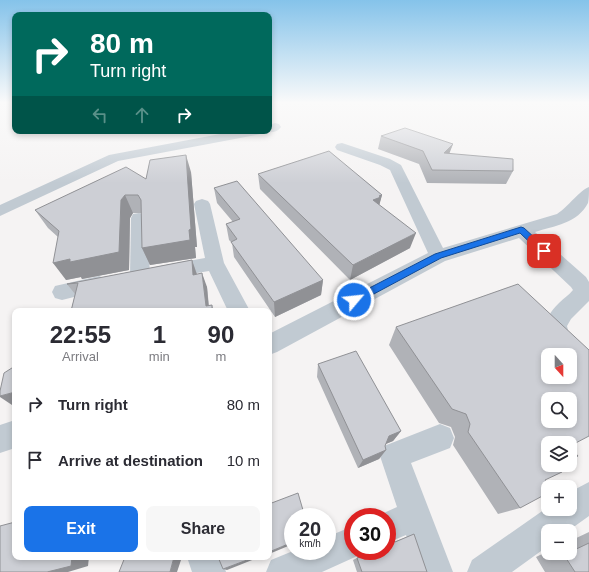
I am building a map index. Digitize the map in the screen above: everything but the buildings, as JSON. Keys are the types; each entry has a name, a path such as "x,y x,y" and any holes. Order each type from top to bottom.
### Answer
{"street":[{"path":"0,211 114,158 240,134"},
{"path":"342,147 385,162 396,168 438,256"},
{"path":"272,343 438,256 562,218 572,212 589,192"},
{"path":"202,204 215,263 238,308"},
{"path":"128,278 140,218"},
{"path":"521,230 579,282 583,290 582,295 557,320 556,330 559,339 589,376"},
{"path":"62,292 128,278 215,263"},
{"path":"0,439 12,435"},
{"path":"436,572 394,456 440,438"},
{"path":"484,572 589,497"},
{"path":"396,523 415,514"},
{"path":"283,572 344,546"},
{"path":"205,560 209,572"}],"route":[{"path":"354,300 438,256 521,230 544,251"}]}
